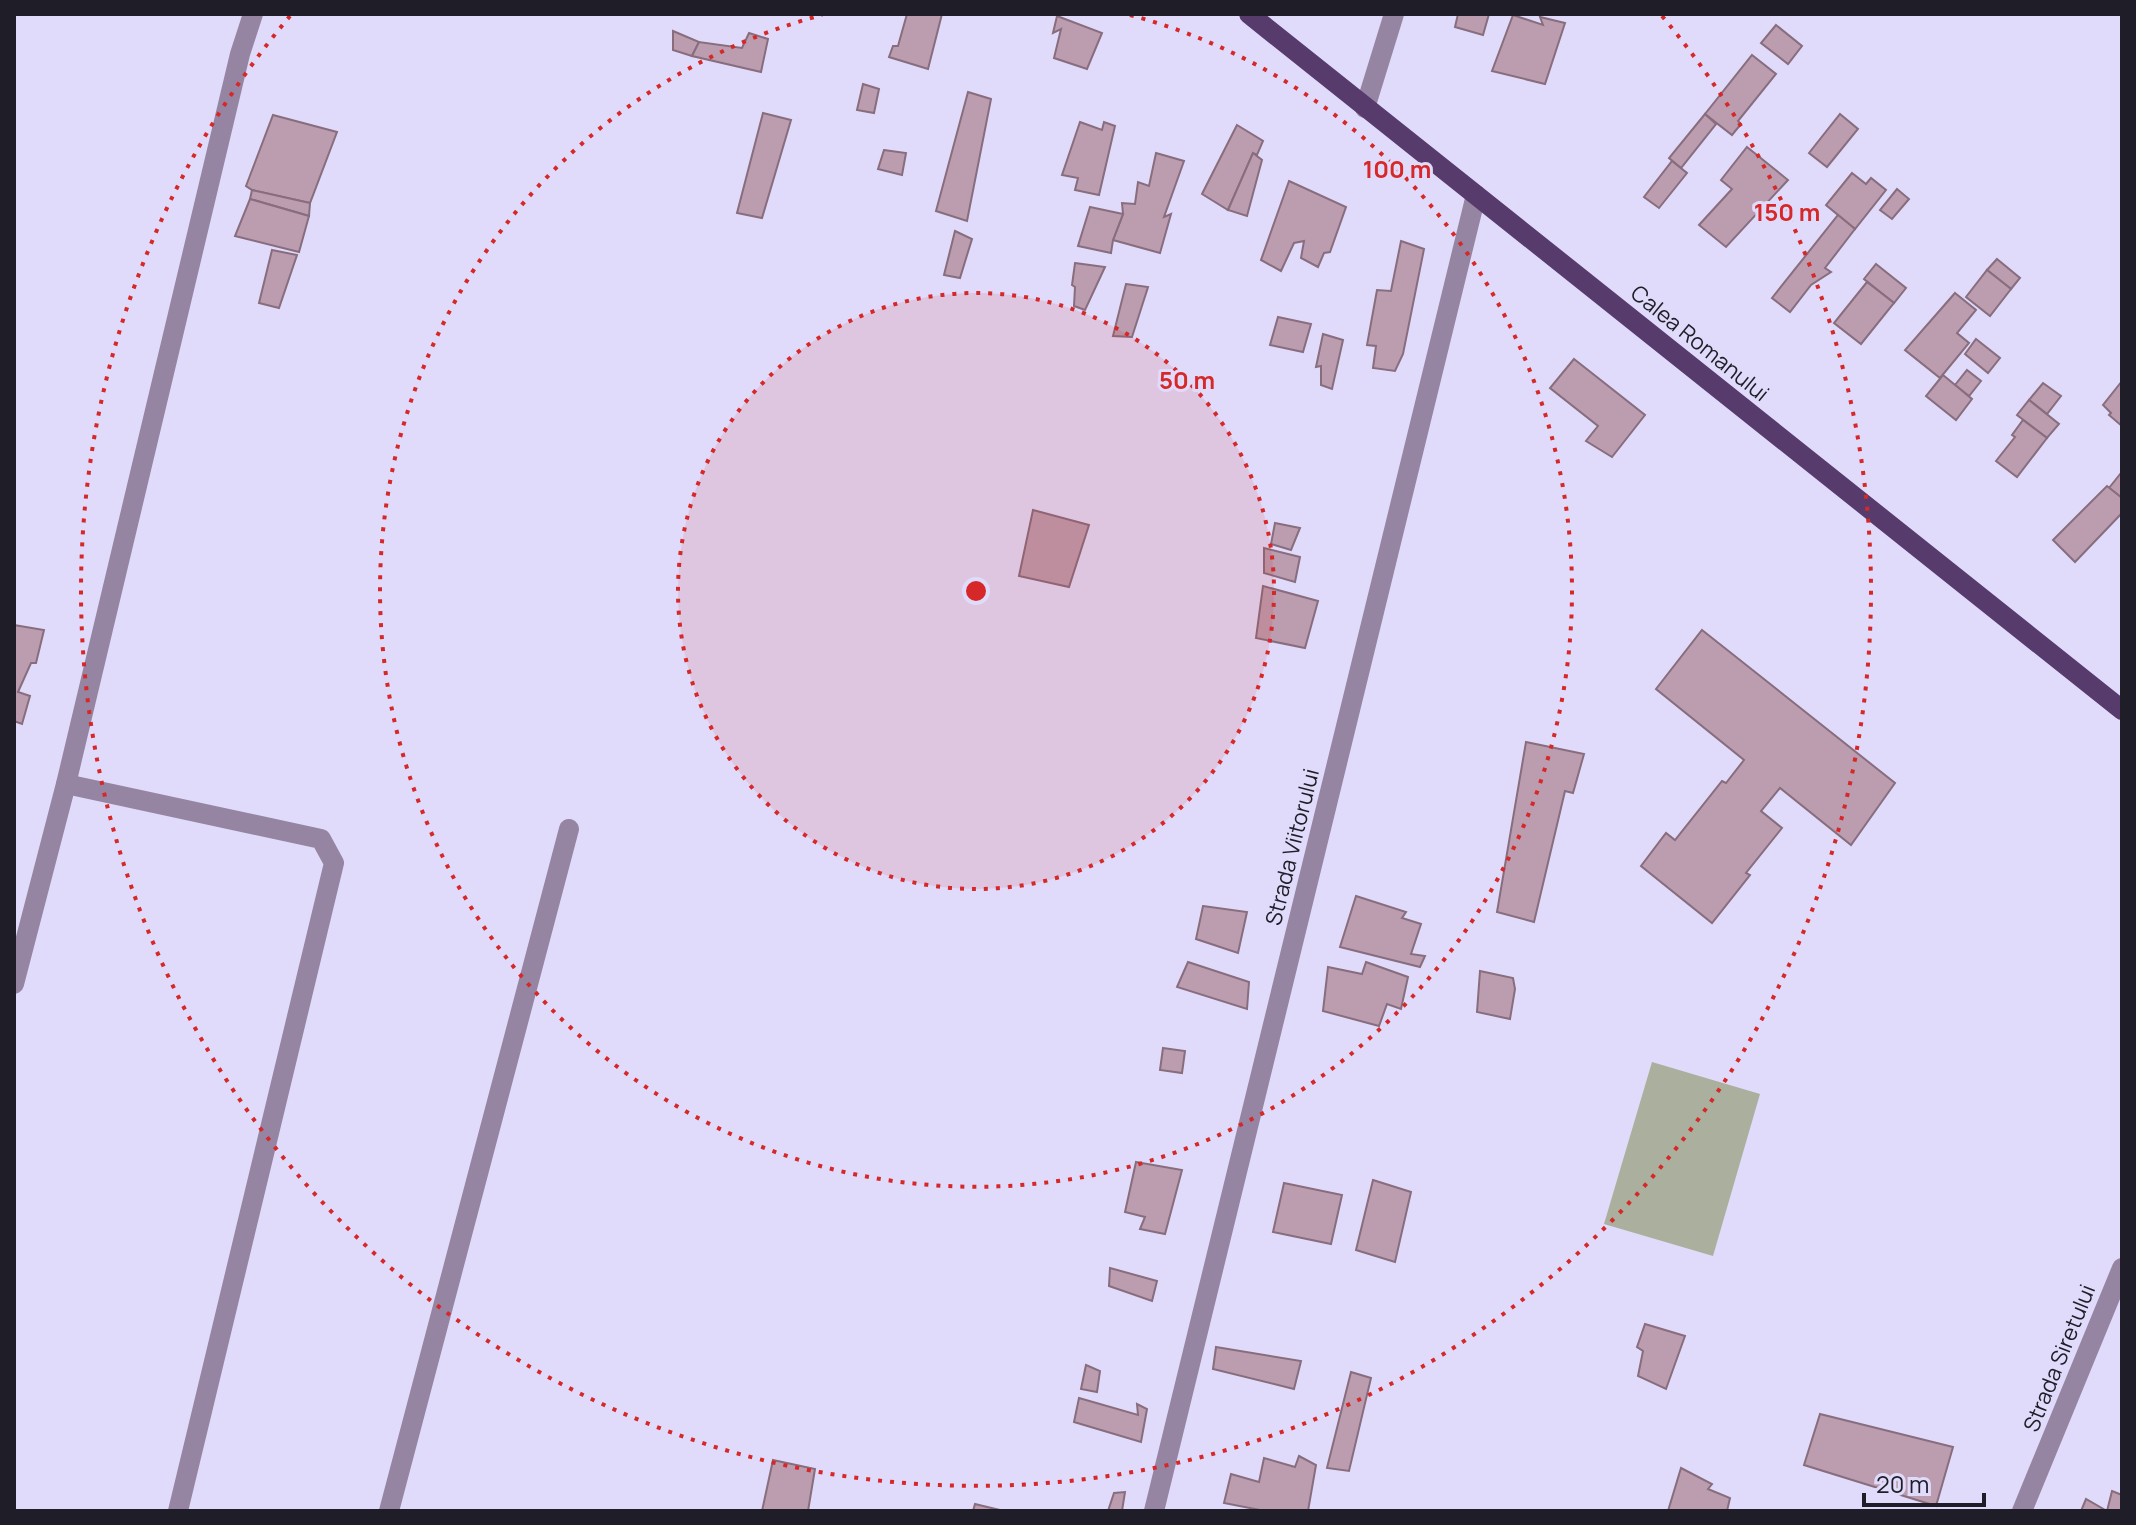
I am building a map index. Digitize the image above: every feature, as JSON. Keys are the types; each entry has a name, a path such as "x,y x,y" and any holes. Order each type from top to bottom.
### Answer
{"main road":[{"name":"Calea Romanului","path":"1249,14 2122,710"}],"street":[{"path":"14,984 66,784 240,54 253,14"},
{"path":"1365,108 1394,14"},
{"name":"Strada Viitorului","path":"1154,1511 1476,195"},
{"path":"66,784 321,839 334,863 178,1511"},
{"path":"389,1511 569,829"},
{"name":"Strada Siretului","path":"2022,1511 2122,1268"}],"green space":[{"path":"1652,1062 1760,1094 1713,1256 1604,1224"}],"building":[{"path":"907,14 942,14 928,69 889,57 893,46 898,46"},
{"path":"1458,14 1489,14 1483,35 1455,27"},
{"path":"1513,15 1543,25 1540,17 1565,23 1545,84 1492,71"},
{"path":"1057,16 1102,33 1087,69 1054,58 1061,29 1053,33"},
{"path":"1776,25 1802,46 1788,64 1761,43"},
{"path":"673,31 699,42 692,56 673,50"},
{"path":"749,33 768,39 761,72 692,56 699,42 742,48"},
{"path":"1752,55 1776,74 1738,121 1741,124 1732,135 1705,114"},
{"path":"863,84 879,89 874,113 857,110"},
{"path":"968,92 991,99 967,221 936,211"},
{"path":"763,113 791,120 762,218 737,213"},
{"path":"1705,114 1716,124 1681,168 1669,158"},
{"path":"1840,114 1858,129 1827,167 1809,153"},
{"path":"273,115 337,132 310,203 246,186"},
{"path":"1080,122 1102,130 1104,122 1115,126 1099,195 1075,190 1078,178 1062,175"},
{"path":"1237,125 1263,141 1257,155 1253,153 1228,210 1202,194"},
{"path":"1747,147 1788,180 1726,247 1699,225 1732,189 1721,180"},
{"path":"884,150 906,153 902,175 878,169"},
{"path":"1156,153 1184,161 1164,217 1171,214 1160,253 1113,240 1123,214 1122,203 1135,204 1138,182 1149,186"},
{"path":"1253,153 1262,160 1247,216 1228,210"},
{"path":"1672,161 1687,173 1659,208 1644,197"},
{"path":"1852,173 1866,184 1871,178 1886,190 1855,229 1826,205"},
{"path":"1289,181 1346,207 1330,252 1324,253 1318,267 1301,258 1304,241 1294,243 1281,271 1261,260"},
{"path":"1897,189 1909,199 1892,219 1880,210"},
{"path":"252,190 310,203 309,216 250,199"},
{"path":"250,199 309,216 299,252 235,236"},
{"path":"1090,207 1123,214 1111,253 1078,246"},
{"path":"1838,215 1855,229 1825,268 1831,272 1811,285 1790,312 1772,298"},
{"path":"955,231 972,239 960,278 944,275"},
{"path":"1401,241 1424,249 1403,354 1395,371 1373,368 1376,346 1367,345 1377,290 1391,291"},
{"path":"272,250 297,255 279,308 259,303"},
{"path":"1997,259 2020,278 2011,289 1987,270"},
{"path":"1075,263 1105,267 1085,310 1074,306 1075,287 1072,285"},
{"path":"1876,264 1906,288 1894,303 1864,279"},
{"path":"1987,270 2011,289 1990,316 1966,297"},
{"path":"1867,282 1894,303 1861,344 1834,323"},
{"path":"1126,284 1148,287 1132,337 1113,336"},
{"path":"1955,293 1976,310 1957,333 1969,343 1940,378 1905,350"},
{"path":"1278,317 1311,324 1303,352 1270,345"},
{"path":"1323,334 1343,340 1332,389 1321,385 1321,366 1316,367"},
{"path":"1976,339 2000,358 1988,373 1965,354"},
{"path":"1574,359 1645,415 1612,457 1586,441 1598,426 1550,388"},
{"path":"1967,370 1981,381 1969,396 1955,385"},
{"path":"1943,375 1972,399 1956,420 1926,396"},
{"path":"2122,381 2122,426 2103,405"},
{"path":"2043,383 2061,396 2047,414 2029,400"},
{"path":"2029,400 2059,424 2047,438 2017,415"},
{"path":"2023,420 2047,438 2017,477 1996,461 2015,437 2012,435"},
{"path":"2122,474 2122,498 2109,488"},
{"path":"2107,486 2122,498 2122,513 2075,562 2053,540"},
{"path":"1033,510 1089,525 1069,587 1019,576"},
{"path":"1275,523 1300,528 1291,550 1271,544"},
{"path":"1264,548 1300,557 1295,582 1264,573"},
{"path":"1263,586 1318,601 1305,648 1256,638"},
{"path":"14,625 44,630 36,663 31,663 18,692 30,696 22,724 14,721"},
{"path":"1702,630 1895,783 1851,845 1780,788 1761,811 1782,828 1712,923 1641,866 1666,833 1675,840 1722,781 1726,783 1744,760 1656,689"},
{"path":"1526,742 1584,754 1573,793 1565,791 1534,922 1497,912"},
{"path":"1356,896 1406,912 1402,918 1421,924 1411,954 1425,956 1420,967 1340,947"},
{"path":"1203,906 1247,912 1238,953 1196,939"},
{"path":"1188,962 1249,982 1247,1009 1177,987"},
{"path":"1366,962 1408,977 1401,1009 1387,1004 1379,1026 1323,1011 1328,967 1362,974"},
{"path":"1480,971 1513,978 1515,989 1510,1019 1477,1012"},
{"path":"1163,1048 1185,1051 1182,1073 1160,1070"},
{"path":"1136,1162 1182,1170 1165,1234 1140,1229 1145,1217 1125,1212"},
{"path":"1373,1180 1411,1192 1395,1262 1356,1250"},
{"path":"1284,1183 1342,1195 1331,1244 1273,1232"},
{"path":"1110,1268 1157,1281 1152,1301 1109,1286"},
{"path":"1645,1324 1685,1336 1666,1389 1638,1376 1643,1351 1637,1347"},
{"path":"1216,1347 1301,1361 1294,1389 1213,1369"},
{"path":"1086,1365 1100,1371 1097,1392 1081,1389"},
{"path":"1351,1372 1371,1378 1349,1471 1327,1468"},
{"path":"1079,1398 1138,1415 1137,1404 1147,1409 1141,1442 1074,1422"},
{"path":"1820,1414 1953,1447 1936,1506 1804,1465"},
{"path":"1299,1456 1316,1465 1308,1511 1265,1511 1224,1503 1231,1474 1259,1482 1264,1458 1295,1467"},
{"path":"773,1460 815,1469 808,1511 762,1511"},
{"path":"1681,1468 1712,1484 1708,1489 1730,1498 1727,1511 1668,1511"},
{"path":"2112,1491 2122,1495 2122,1511 2107,1511"},
{"path":"1125,1492 1122,1511 1108,1511 1114,1493"},
{"path":"2086,1499 2107,1511 2081,1511"},
{"path":"975,1504 1004,1511 973,1511"}]}
